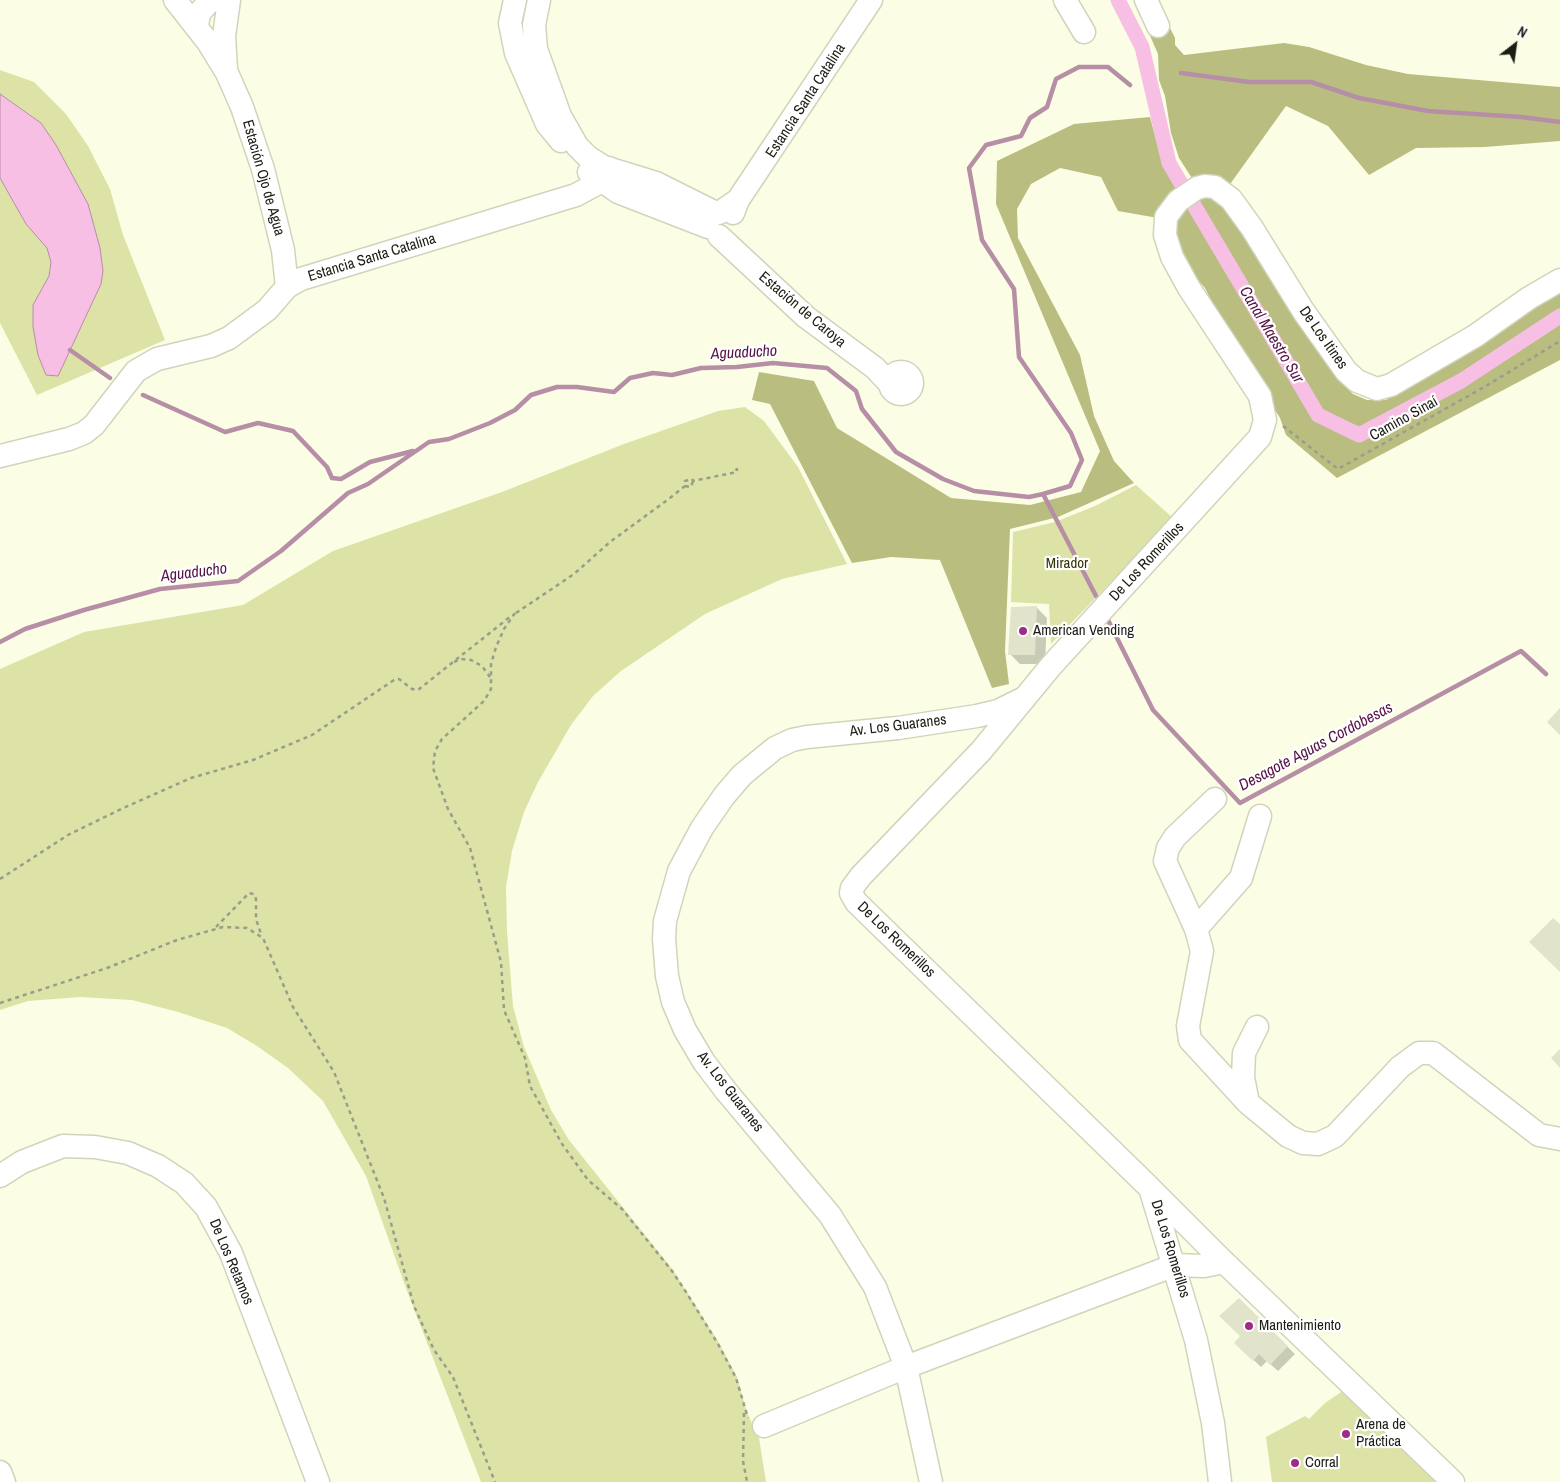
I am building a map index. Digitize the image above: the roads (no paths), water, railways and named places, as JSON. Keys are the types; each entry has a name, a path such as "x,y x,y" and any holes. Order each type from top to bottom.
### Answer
{"street":[{"path":"175,0 197,26 227,73"},
{"path":"206,0 211,0"},
{"path":"197,26 199,13 211,0"},
{"path":"227,73 224,36 229,0"},
{"name":"Estación de Caroya","path":"515,0 510,23 512,39 527,81 548,124 593,177 605,175"},
{"name":"Estación de Caroya","path":"539,0 534,25 534,38 560,116 577,146 605,175 618,192 725,225 806,317 875,368 895,379"},
{"name":"Estancia Santa Catalina","path":"725,225 871,0"},
{"path":"1065,0 1084,32"},
{"path":"1146,0 1158,26"},
{"name":"Estación Ojo de Agua","path":"227,73 246,116 263,169 285,262 287,287"},
{"name":"Estancia Santa Catalina","path":"0,456 69,439 84,433 98,420 136,371 157,359 211,346 229,338 267,310 287,287 325,271 576,195 605,175"},
{"name":"De Los Itines","path":"1264,420 1260,396 1216,329 1211,312 1197,286 1172,257 1164,236 1164,225 1170,209 1197,188 1215,187 1232,199 1304,312 1346,371 1357,381 1376,389 1391,385 1467,341 1529,298 1560,280"},
{"name":"De Los Romerillos","path":"1220,1482 1205,1381 1187,1304 1150,1188 856,902 851,893 861,876 981,752 1025,696 1242,458 1260,437 1264,420"},
{"name":"Av. Los Guaranes","path":"931,1482 906,1367 875,1286 847,1239 806,1184 720,1084 685,1030 673,1002 667,976 664,939 665,921 679,871 689,849 702,828 724,796 742,775 775,748 792,740 807,737 898,728 977,716 998,711 1025,696"},
{"path":"1215,799 1175,837 1168,848 1165,860 1196,929 1202,951 1188,1026 1190,1040 1248,1102 1288,1136 1303,1142 1318,1144 1335,1136 1400,1067 1419,1053 1433,1053 1539,1135 1560,1139"},
{"path":"1196,929 1241,878 1260,816"},
{"path":"1248,1102 1243,1077 1244,1053 1257,1027"},
{"name":"De Los Retamos","path":"0,1176 22,1162 63,1146 95,1147 128,1153 158,1166 184,1183 206,1207 231,1253 318,1482"},
{"path":"1150,1188 1224,1262 1453,1482"},
{"path":"764,1426 906,1367 1175,1265 1204,1266 1224,1262"},
{"path":"0,1472 4,1482"}],"waterway":[{"name":"Canal Maestro Sur","path":"1118,0 1142,47 1169,163 1318,415 1359,435 1461,381 1560,316"},
{"name":"Desagote Aguas Cordobesas","path":"1096,596 1043,494 1070,486 1082,460 1071,433 1019,357 1014,289 982,240 969,168 986,145 1021,136 1030,118 1047,107 1056,79 1079,67 1108,67 1130,85"},
{"name":"Desagote Aguas Cordobesas","path":"1181,73 1249,82 1311,82 1359,98 1428,111 1521,117 1560,122"},
{"path":"70,350 110,378"},
{"name":"Aguaducho","path":"0,642 25,629 160,589 238,581 281,551 348,493 368,484 429,442 449,439 490,423 515,410 531,395 557,387 577,387 614,392 630,378 653,373 672,375 701,368 773,363 827,368 856,391 862,409 896,452 943,479 974,491 1029,497 1043,494"},
{"name":"Aguaducho","path":"143,395 225,432 258,423 293,431 327,467 332,478 341,479 370,462 413,451"},
{"name":"Desagote Aguas Cordobesas","path":"1108,620 1153,710 1240,803 1521,651 1546,674"}],"place":[{"name":"American Vending","path":"1023,631"},
{"name":"Mantenimiento","path":"1249,1326"},
{"name":"Arena de Práctica","path":"1346,1434"},
{"name":"Corral","path":"1295,1463"}],"park label":[{"name":"Mirador","path":"1067,564"}]}
